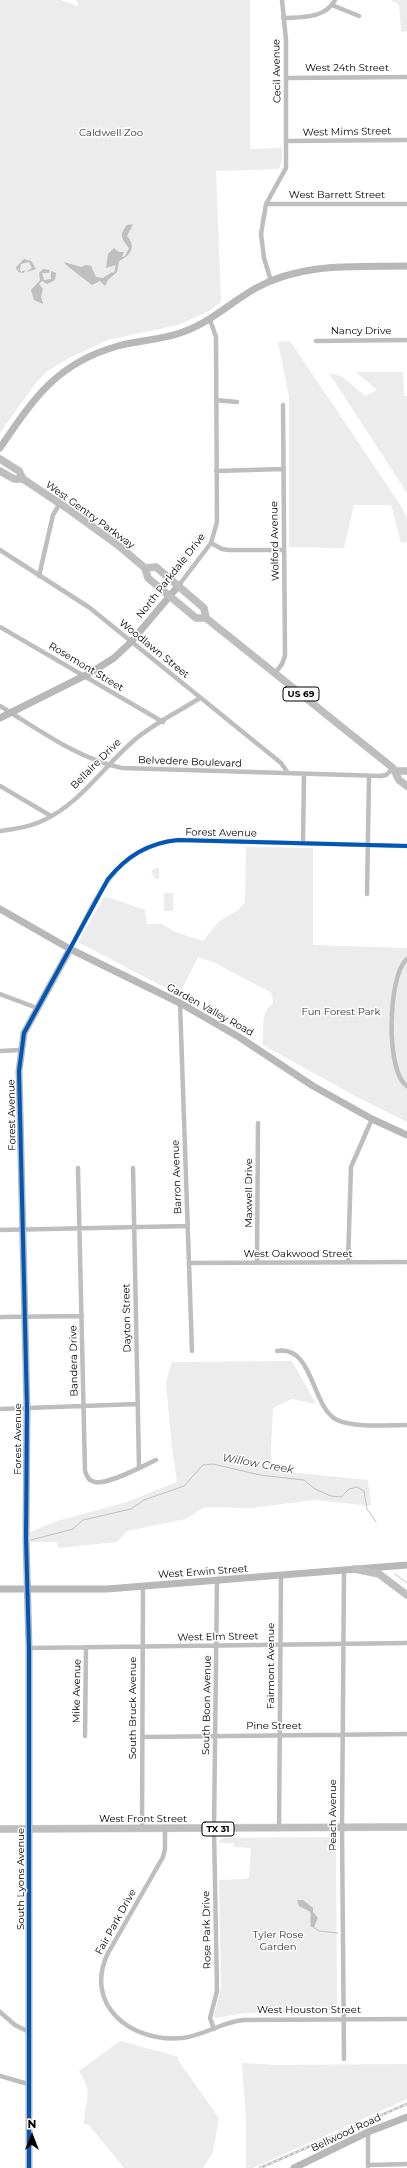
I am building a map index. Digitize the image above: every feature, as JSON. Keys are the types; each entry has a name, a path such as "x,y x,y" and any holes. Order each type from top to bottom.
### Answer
{"main road":[{"name":"West Gentry Parkway","path":"0,459 19,471 23,479 104,535 145,568 148,578 196,618 206,618 395,769 399,780 407,786"},
{"name":"West Gentry Parkway","path":"0,471 14,479 23,479"},
{"name":"West Gentry Parkway","path":"145,568 156,568 179,585 204,608 206,618"},
{"path":"395,769 407,771"},
{"path":"355,1569 379,1574 407,1594"},
{"name":"West Front Street","path":"0,1830 407,1827"}],"street":[{"name":"Cecil Avenue","path":"282,0 286,40 286,141"},
{"path":"283,18 311,17 326,10 332,5 334,0"},
{"path":"332,5 359,16"},
{"name":"West 24th Street","path":"286,78 407,77"},
{"name":"West Mims Street","path":"286,141 407,140"},
{"path":"271,282 264,258 261,234 266,204 286,168 286,141"},
{"name":"West Barrett Street","path":"266,204 407,204"},
{"path":"0,448 36,397 59,375 74,365 104,350 131,343 172,336 210,320 246,294 271,282 300,272 320,268 407,266"},
{"name":"North Parkdale Drive","path":"0,718 83,676 114,658 132,642 211,543 217,522 216,337 210,320"},
{"name":"Nancy Drive","path":"316,341 407,340"},
{"path":"216,400 236,402"},
{"name":"Wolford Avenue","path":"275,673 282,664 285,656 283,469 284,405"},
{"path":"216,471 283,469"},
{"path":"39,576 53,515 60,504"},
{"path":"211,543 222,549 229,550 284,550"},
{"name":"Woodlawn Street","path":"0,550 90,608 282,763 288,773"},
{"name":"Rosemont Street","path":"0,627 162,722"},
{"name":"Bellaire Drive","path":"0,831 32,825 51,816 72,801 107,765 143,732 200,698"},
{"name":"Belvedere Boulevard","path":"0,706 88,758 107,765 138,769 369,776 384,776 395,769"},
{"path":"303,843 304,774"},
{"path":"367,894 369,776"},
{"path":"0,786 51,816"},
{"name":"Forest Avenue","path":"27,1589 27,1408 19,1071 24,1033 108,879 120,865 141,850 152,845 178,840 407,846"},
{"name":"Garden Valley Road","path":"0,909 70,949 180,1003 239,1037 313,1086 372,1119 407,1135"},
{"path":"407,959 402,965 394,992 391,1031 397,1070 404,1084 407,1086"},
{"path":"0,994 37,1008"},
{"name":"Barron Avenue","path":"180,1003 192,1351"},
{"path":"0,1051 21,1050"},
{"path":"348,1262 351,1167 372,1119"},
{"name":"Maxwell Drive","path":"257,1263 258,1123"},
{"name":"Bandera Drive","path":"78,1168 85,1464 87,1478 96,1483 103,1483 156,1460"},
{"name":"Dayton Street","path":"133,1168 139,1467"},
{"path":"0,1230 188,1226"},
{"name":"West Oakwood Street","path":"189,1263 407,1262"},
{"path":"0,1317 82,1316"},
{"path":"277,1351 290,1351 299,1358 327,1410 338,1420 359,1424 407,1425"},
{"path":"0,1409 138,1404"},
{"name":"West Erwin Street","path":"0,1589 93,1590 407,1565"},
{"name":"Peach Avenue","path":"344,1570 342,1735 344,2059"},
{"name":"Fairmont Avenue","path":"279,1829 281,1576"},
{"name":"South Boon Avenue","path":"214,1829 217,1580"},
{"name":"South Bruck Avenue","path":"142,1829 143,1586"},
{"name":"South Lyons Avenue","path":"27,1589 29,1648 29,2168"},
{"name":"West Elm Street","path":"29,1648 407,1643"},
{"name":"Mike Avenue","path":"86,1647 86,1736"},
{"name":"Pine Street","path":"142,1737 407,1734"},
{"name":"Fair Park Drive","path":"165,1829 164,1854 106,1958 101,1975 102,1990 107,2006 115,2016 124,2024 136,2030 162,2038 179,2038 213,2030"},
{"name":"Rose Park Drive","path":"213,2030 210,2018 217,1991 214,1829"},
{"path":"0,2012 14,2025 29,2032"},
{"name":"West Houston Street","path":"213,2030 233,2022 249,2020 407,2019"},
{"path":"0,2076 28,2084"},
{"name":"Bellwood Road","path":"294,2168 368,2132 407,2117"},
{"path":"368,2132 368,2166 407,2164"}],"green space":[{"name":"Caldwell Zoo","path":"0,0 61,0 77,6 78,3 76,0 250,0 250,149 282,148 282,161 279,169 216,171 221,302 207,312 178,325 108,340 71,357 46,372 35,384 0,433"},
{"path":"391,0 407,0 407,31 401,32 399,5"},
{"path":"290,341 401,506 407,519 407,542 401,543 391,505 354,505 344,548 289,547 289,396 278,342"},
{"path":"356,372 403,372 404,396 407,396 407,493 329,373 343,377 365,396 377,390"},
{"name":"Fun Forest Park","path":"246,847 313,848 313,945 407,948 407,1122 355,1096 263,1045 264,1017 266,1011 273,1003 272,993 215,963 198,957 179,995 78,942 105,896 145,910 147,924 162,924 175,932 203,941 218,922 238,910 245,902"},
{"path":"155,868 159,868 159,879 156,879 151,872"},
{"path":"164,893 173,893 173,911 164,911"},
{"path":"292,1361 316,1404 292,1399 273,1408 270,1470 368,1480 371,1506 315,1500 251,1508 204,1507 186,1519 127,1531 117,1542 59,1548 56,1542 30,1542 30,1532 57,1521 127,1502 177,1482 172,1448 166,1382 172,1362"},
{"name":"Tyler Rose Garden","path":"336,1837 337,2006 333,2011 245,2013 216,2018 214,2016 221,1989 219,1880 246,1879 249,1877 251,1848 234,1847 234,1843 219,1843 220,1840 224,1838"},
{"path":"120,2041 179,2057 178,2060 219,2118 213,2152 203,2168 124,2168 89,2125 84,2124 88,2092 84,2079 79,2071"},
{"path":"242,2063 277,2065 407,2064 407,2099 253,2168 246,2168 246,2120"}],"shaded area":[{"path":"133,224 127,236 132,244 131,251 126,257 119,261 117,272 108,280 105,286 100,281 92,285 64,262 81,267 86,265 91,266 96,277 103,278 112,272 114,273 116,265 106,268 108,254 114,248 119,252 124,252 122,257 125,256 129,248 124,242 122,234 127,225"},
{"path":"24,259 31,261 36,269 26,272 32,268 29,262 21,264 20,270 21,272 25,270 24,273 18,272 19,268 17,271 16,267"},
{"path":"43,269 50,270 49,273 42,273 44,280 51,279 51,271 56,273 55,280 47,284 42,281 39,284 43,289 41,296 43,304 34,300 31,290 40,280 39,273"},
{"path":"297,1900 303,1900 313,1908 313,1912 318,1918 314,1927 311,1927 311,1913 299,1906"}],"waterway":[{"name":"Willow Creek","path":"31,1540 73,1529 83,1520 131,1509 144,1500 184,1486 203,1465 213,1464 260,1475 304,1480 315,1489 331,1496 341,1497 349,1489 357,1487 364,1491 367,1509 376,1522"},
{"name":"Willow Creek","path":"395,1574 407,1583"},
{"path":"313,1927 319,1931 338,1933"}],"railway":[{"path":"260,2168 407,2104"}],"cycle path":[{"path":"29,2168 29,1648 26,1538 27,1408 19,1071 24,1033 108,879 131,857 139,852 157,844 178,840 407,846"}]}
